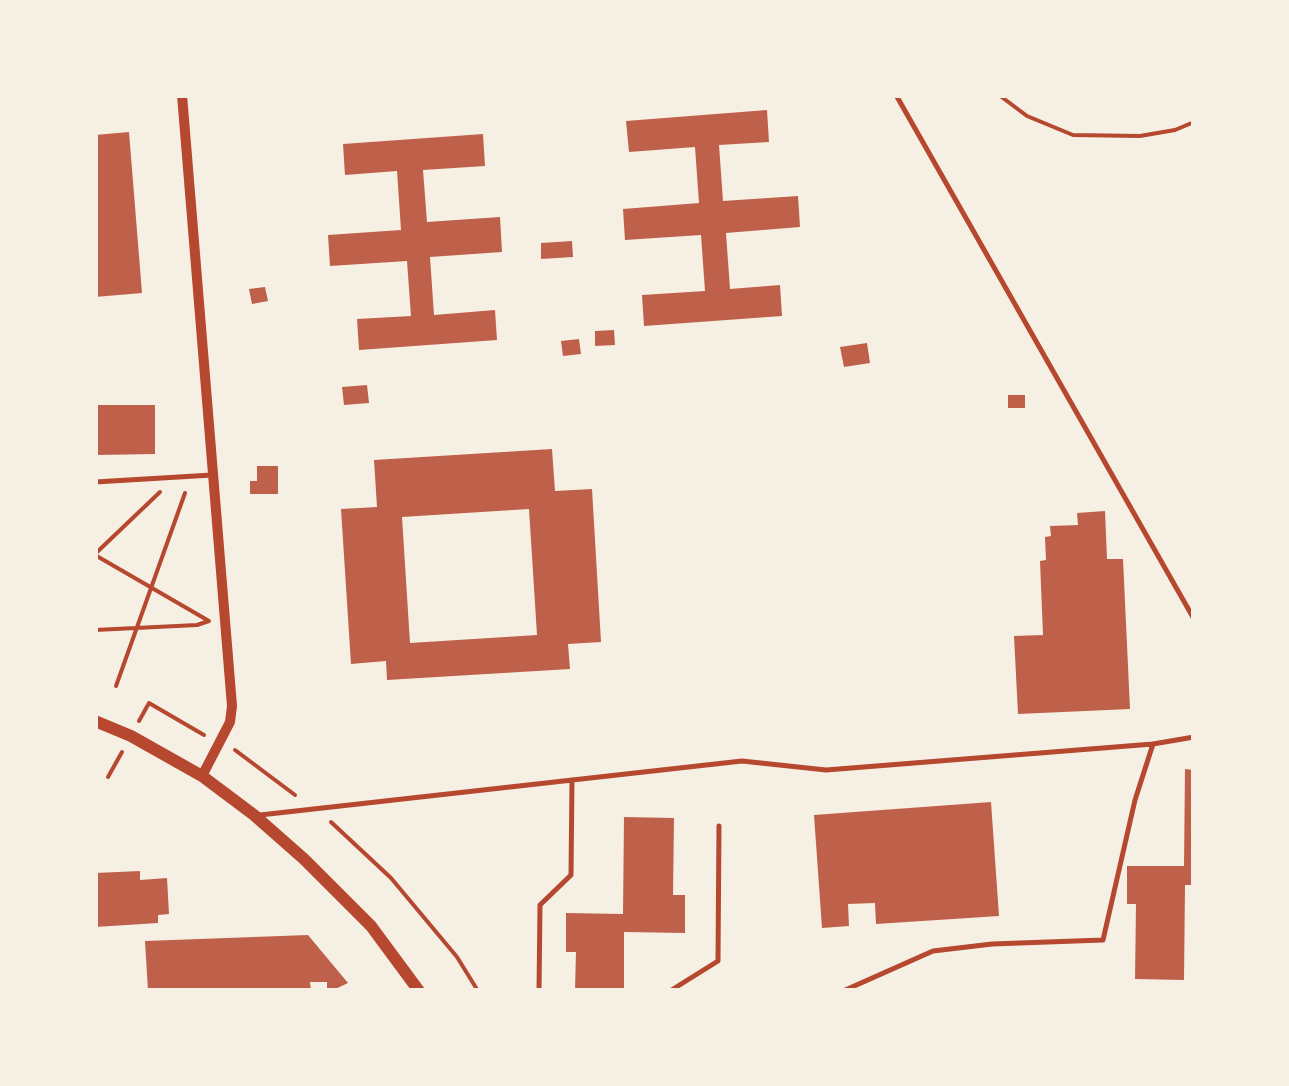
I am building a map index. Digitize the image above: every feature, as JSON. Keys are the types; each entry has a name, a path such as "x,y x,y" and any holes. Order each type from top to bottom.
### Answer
{"street":[{"path":"182,95 232,706 230,722 202,776"},
{"path":"95,721 131,736 202,776 254,816 304,858 370,926 419,991"}],"lane":[{"path":"896,95 1194,619"},
{"path":"95,482 213,475"},
{"path":"254,816 742,761 826,770 1153,744 1194,736"},
{"path":"843,991 933,951 992,944 1103,940 1135,800 1153,744"},
{"path":"539,991 540,905 571,875 572,780"},
{"path":"670,991 718,962 719,826"}],"path":[{"path":"999,95 1036,121 1074,135 1140,136 1194,122"},
{"path":"116,686 191,476"},
{"path":"95,630 197,625 209,621 95,555 175,478"},
{"path":"149,702 219,744 241,752 338,827 391,878 457,957 478,991"}],"building":[{"path":"767,110 769,142 719,145 723,201 798,196 800,227 726,233 730,289 780,285 782,316 644,326 642,295 705,291 701,235 625,240 623,209 699,203 695,147 629,152 626,121"},
{"path":"129,132 142,293 95,297 95,135"},
{"path":"483,134 485,166 423,170 427,222 500,217 502,252 430,257 434,315 495,310 497,340 359,350 357,319 411,316 407,261 330,266 328,235 401,230 397,171 345,175 343,144"},
{"path":"572,241 573,257 541,259 541,243"},
{"path":"265,287 268,301 252,304 249,289"},
{"path":"614,330 615,345 595,346 595,331"},
{"path":"579,339 581,354 563,356 561,341"},
{"path":"867,343 870,363 844,367 840,347"},
{"path":"367,385 369,403 344,405 342,387"},
{"path":"1008,395 1025,395 1025,408 1008,408"},
{"path":"95,405 155,405 155,454 95,455"},
{"path":"552,449 555,491 592,489 601,642 568,644 570,669 387,680 386,661 351,664 341,509 377,507 374,460","holes":["529,509 537,635 410,643 402,517"]},
{"path":"257,466 278,466 278,494 250,494 250,481 257,481"},
{"path":"1105,511 1107,559 1123,559 1130,709 1018,714 1014,636 1043,635 1040,561 1046,560 1045,537 1051,536 1050,526 1078,525 1077,513"},
{"path":"1185,769 1194,770 1194,885 1185,885 1184,980 1135,979 1136,904 1127,904 1127,866 1184,866"},
{"path":"991,802 999,916 876,924 875,903 848,904 849,926 822,928 814,815"},
{"path":"624,817 674,818 673,895 685,895 685,933 624,932 624,991 575,991 576,952 566,952 566,913 623,914"},
{"path":"140,871 140,880 167,878 169,914 158,915 158,923 95,927 95,873"},
{"path":"308,935 348,983 331,991 327,991 327,982 310,982 311,991 148,991 145,941"}]}
